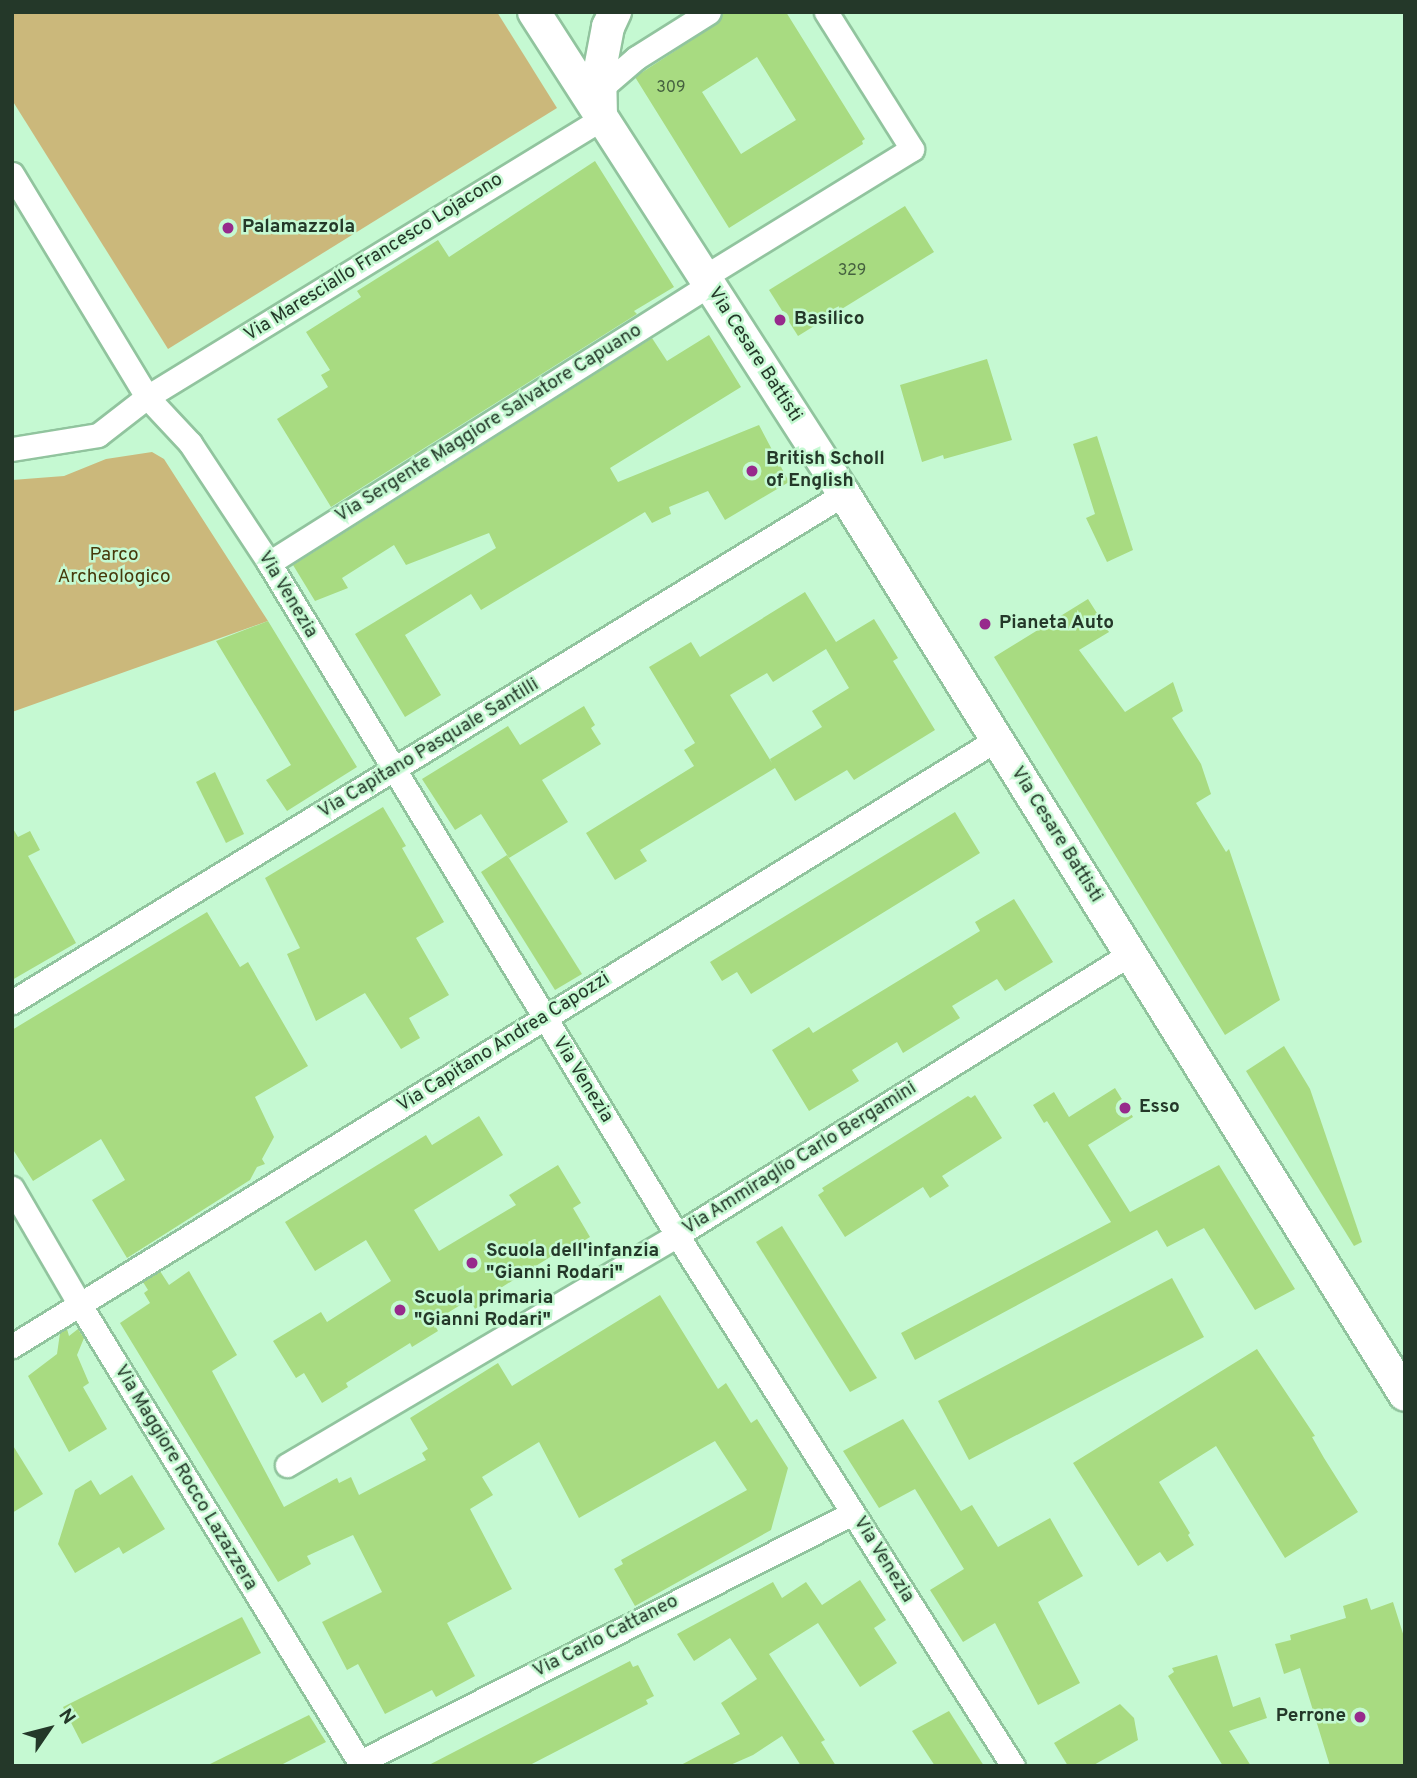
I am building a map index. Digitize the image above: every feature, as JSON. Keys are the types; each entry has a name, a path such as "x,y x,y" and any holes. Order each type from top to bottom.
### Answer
{"main road":[{"name":"Via Cesare Battisti","path":"534,12 601,104 706,281 844,494 1405,1395"},
{"path":"601,104 608,27 615,12"}],"street":[{"path":"601,104 636,58 709,12"},
{"name":"Via Cesare Battisti","path":"706,281 912,149 826,12"},
{"name":"Via Maresciallo Francesco Lojacono","path":"147,397 601,104"},
{"name":"Via Venezia","path":"12,174 147,397 190,443 269,563 677,1235 1013,1766"},
{"name":"Via Sergente Maggiore Salvatore Capuano","path":"269,563 706,281"},
{"path":"12,449 98,435 147,397"},
{"name":"Via Capitano Pasquale Santilli","path":"12,1002 844,494"},
{"name":"Via Capitano Andrea Capozzi","path":"12,1346 996,740"},
{"name":"Via Ammiraglio Carlo Bergamini","path":"287,1465 677,1235 1130,954"},
{"name":"Via Maggiore Rocco Lazazzera","path":"12,1188 80,1305 361,1764"},
{"name":"Via Carlo Cattaneo","path":"361,1764 853,1513"}],"green space":[{"name":"Palamazzola","path":"12,12 497,12 557,108 168,349 12,100"},
{"name":"Parco Archeologico","path":"152,452 164,459 268,621 12,712 12,480 64,476 106,459"}],"building":[{"path":"723,12 786,12 865,139 863,144 729,228 635,77 716,24","holes":["757,57 796,120 741,154 702,92"]},
{"path":"595,161 674,287 634,311 637,314 331,507 277,419 328,387 321,375 330,370 306,332 361,297 357,291 438,240 449,257"},
{"path":"905,206 934,252 798,336 769,290"},
{"path":"709,335 741,387 610,468 618,482 759,425 789,482 725,520 708,491 669,507 671,514 652,523 645,512 481,610 471,594 405,635 441,695 405,717 355,634 496,548 489,533 406,565 394,545 342,578 348,588 315,601 293,565 652,338 667,361"},
{"path":"987,359 1012,440 944,459 943,455 922,462 900,385"},
{"path":"1097,436 1133,550 1107,562 1086,518 1095,514 1073,444"},
{"path":"805,592 836,642 874,619 898,658 893,661 935,730 854,780 847,770 795,801 775,768 640,850 647,861 615,880 586,833 694,766 684,750 695,743 649,667 691,642 700,657","holes":["826,649 849,688 812,711 822,727 770,759 772,763 730,695 767,673 773,682"]},
{"path":"1088,599 1109,632 1079,650 1125,712 1173,682 1183,711 1172,718 1201,764 1211,794 1196,803 1226,852 1229,849 1280,1000 1225,1035 994,657"},
{"path":"268,621 357,767 287,811 266,780 291,765 216,641"},
{"path":"584,706 595,725 591,728 601,744 542,780 568,822 509,858 481,814 455,830 422,779 508,726 520,745"},
{"path":"215,772 244,834 226,843 196,782"},
{"path":"383,807 406,846 402,848 444,922 416,938 449,995 409,1018 420,1038 401,1049 365,993 316,1021 287,954 300,948 265,878"},
{"path":"955,812 980,853 751,994 737,972 722,981 710,962"},
{"path":"12,827 18,837 30,831 40,850 28,856 76,943 12,980"},
{"path":"507,855 582,974 555,990 481,872"},
{"path":"1014,899 1053,962 1005,991 997,979 952,1006 960,1018 903,1053 897,1042 852,1070 859,1081 809,1111 772,1050 809,1027 813,1033 980,931 975,922"},
{"path":"207,912 240,967 248,962 308,1066 255,1097 274,1137 262,1159 265,1164 257,1167 250,1180 127,1258 92,1200 125,1180 101,1139 33,1181 12,1148 12,1030"},
{"path":"1284,1046 1310,1089 1362,1242 1354,1246 1246,1071"},
{"path":"1115,1088 1133,1117 1088,1145 1130,1212 1219,1165 1295,1289 1255,1310 1204,1228 1167,1247 1157,1230 915,1360 901,1333 1111,1222 1047,1121 1044,1123 1033,1105 1054,1092 1069,1117"},
{"path":"975,1095 1002,1138 942,1176 949,1186 930,1198 923,1187 845,1237 818,1195 824,1191 822,1188 968,1096 971,1098"},
{"path":"479,1116 503,1155 414,1210 439,1251 516,1205 509,1195 558,1165 581,1203 573,1208 590,1237 565,1252 563,1249 499,1289 501,1293 475,1309 470,1299 433,1322 438,1331 412,1347 410,1343 346,1383 348,1387 322,1403 304,1373 296,1378 273,1341 321,1312 327,1322 391,1281 366,1240 315,1271 285,1222 426,1135 432,1145"},
{"path":"782,1226 877,1378 850,1392 756,1242"},
{"path":"160,1271 169,1285 189,1271 237,1355 212,1371 284,1507 337,1478 339,1483 351,1477 359,1495 426,1460 422,1453 428,1449 410,1418 498,1363 512,1386 660,1295 718,1389 726,1383 751,1423 757,1419 788,1468 771,1530 635,1606 614,1569 623,1564 621,1560 747,1490 715,1441 579,1518 539,1442 482,1477 493,1495 470,1509 512,1589 447,1623 475,1676 436,1697 432,1690 385,1714 358,1664 347,1670 322,1622 382,1592 353,1535 307,1556 311,1564 278,1582 120,1323 150,1303 144,1293 148,1290 143,1282"},
{"path":"1172,1278 1204,1337 969,1460 938,1401"},
{"path":"67,1329 69,1336 78,1329 84,1338 77,1355 89,1383 83,1387 107,1429 69,1452 28,1376 57,1354 60,1333"},
{"path":"1257,1349 1315,1436 1312,1437 1358,1512 1285,1558 1216,1446 1159,1482 1190,1533 1188,1535 1194,1545 1167,1562 1160,1552 1138,1566 1073,1463"},
{"path":"903,1419 961,1511 972,1505 998,1547 1050,1518 1083,1576 1038,1602 1080,1683 1038,1705 995,1623 963,1642 930,1590 964,1569 915,1489 879,1508 843,1451"},
{"path":"12,1444 43,1494 12,1513"},
{"path":"132,1475 165,1529 123,1554 119,1547 75,1573 58,1544 75,1490 91,1480 100,1495"},
{"path":"860,1580 886,1620 874,1628 897,1663 860,1687 818,1623 769,1654 825,1740 821,1742 836,1766 801,1766 782,1736 753,1755 728,1766 679,1766 740,1734 721,1703 757,1679 730,1638 694,1661 677,1634 773,1582 782,1598 806,1582 822,1605"},
{"name":"Perrone","path":"1367,1598 1371,1610 1393,1602 1405,1640 1405,1766 1330,1766 1300,1668 1284,1674 1275,1644 1291,1640 1290,1635 1346,1618 1343,1606"},
{"path":"242,1617 261,1653 82,1744 63,1707"},
{"path":"1217,1655 1233,1707 1260,1697 1267,1718 1229,1731 1251,1766 1223,1766 1168,1676 1174,1672 1172,1668"},
{"path":"630,1661 633,1667 638,1665 654,1696 646,1700 648,1704 528,1766 427,1766"},
{"path":"1120,1704 1134,1718 1138,1740 1092,1766 1068,1766 1054,1743"},
{"path":"949,1711 984,1766 935,1766 912,1731"},
{"path":"309,1715 326,1742 279,1766 206,1766"}],"place":[{"name":"Palamazzola","path":"228,228"},
{"name":"Basilico","path":"780,320"},
{"name":"British Scholl of English","path":"752,471"},
{"name":"Pianeta Auto","path":"985,624"},
{"name":"Esso","path":"1125,1108"},
{"name":"Scuola dell'infanzia \"Gianni Rodari\"","path":"472,1263"},
{"name":"Scuola primaria \"Gianni Rodari\"","path":"400,1310"},
{"name":"Perrone","path":"1360,1717"}]}
